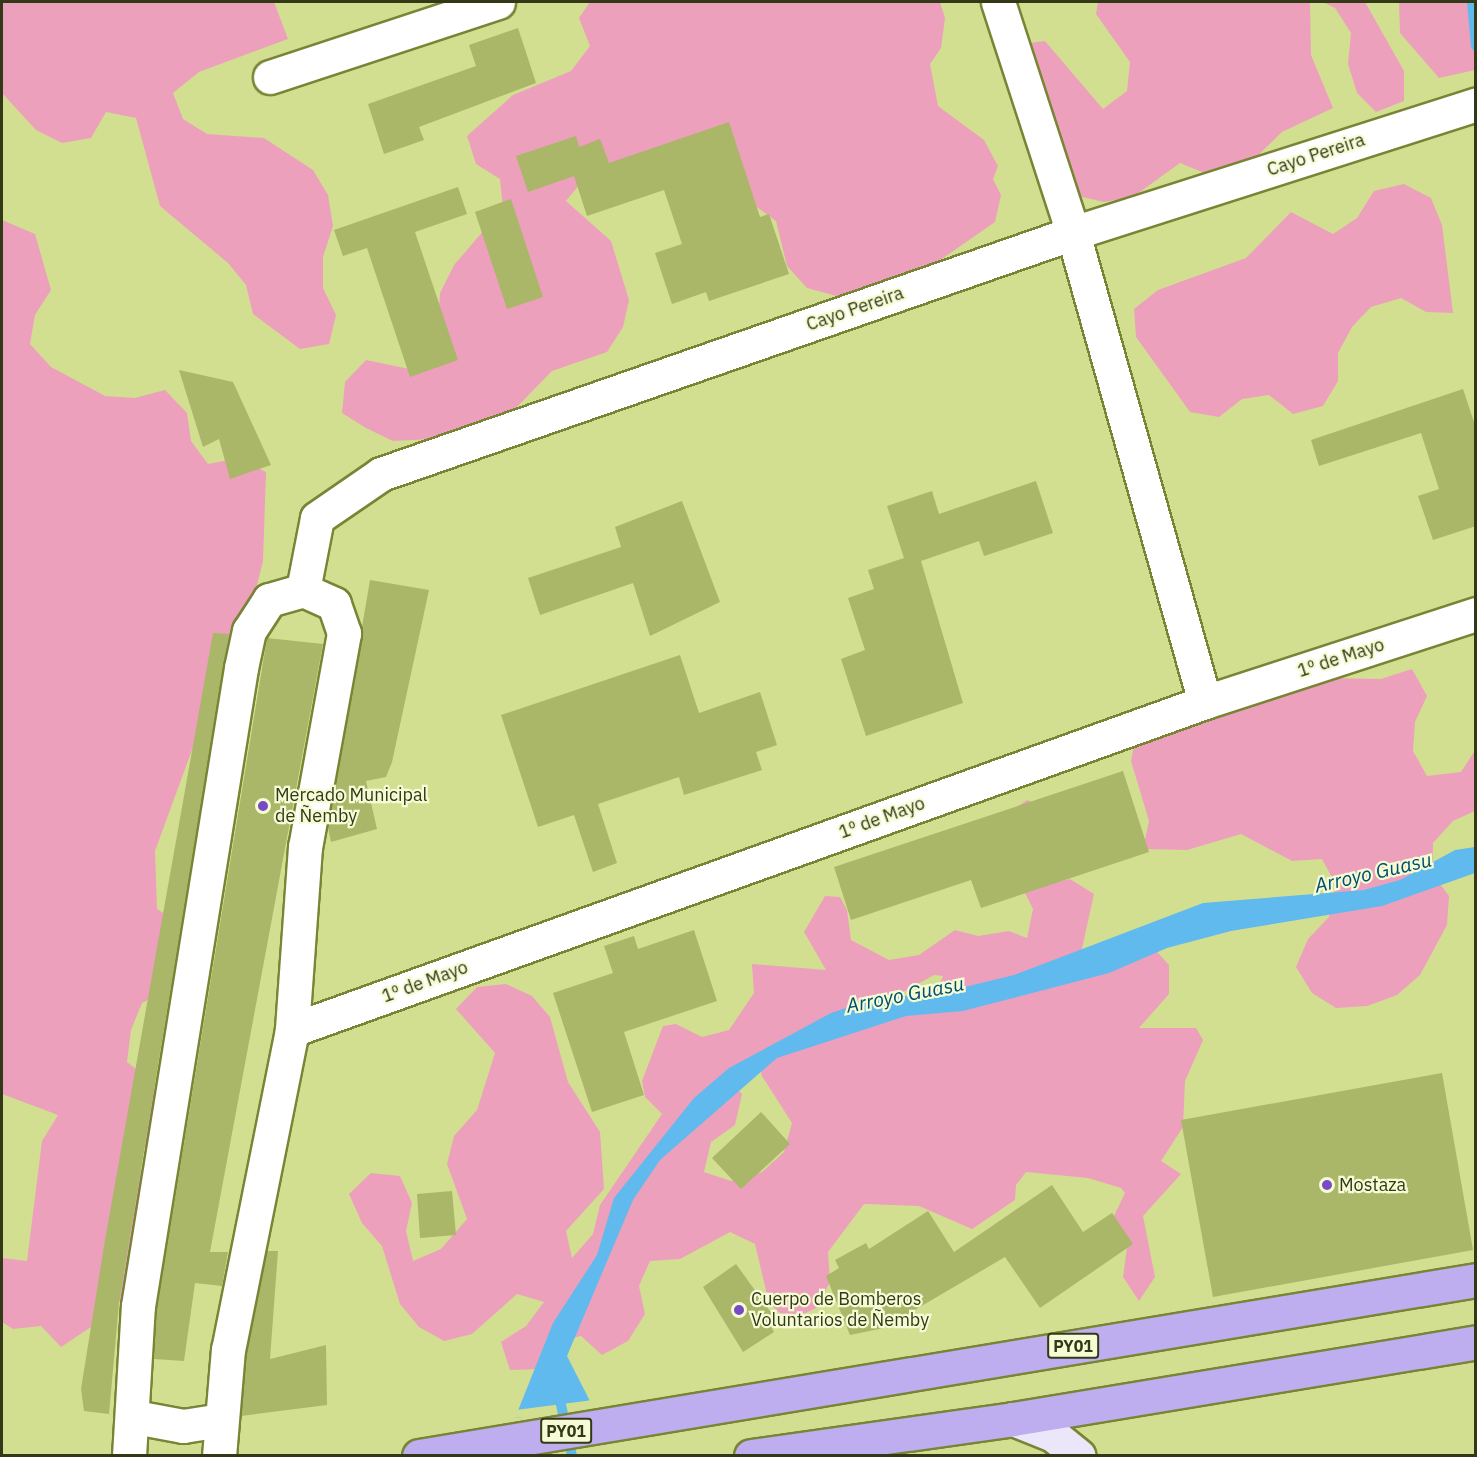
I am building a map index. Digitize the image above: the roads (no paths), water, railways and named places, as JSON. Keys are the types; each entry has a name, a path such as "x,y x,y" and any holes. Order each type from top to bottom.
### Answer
{"highway":[{"name":"PY01","path":"419,1455 461,1452 671,1411 1476,1280"},
{"path":"751,1455 1012,1419 1476,1342"}],"street":[{"path":"270,77 498,2"},
{"path":"998,2 1073,233 1205,702"},
{"name":"Cayo Pereira","path":"303,590 318,518 381,474 1073,233 1476,104"},
{"path":"129,1455 135,1417 132,1367 138,1306 241,668 249,631 269,600 303,590 334,604 344,633 304,847 292,1030 242,1271 220,1420 219,1455"},
{"name":"1º de Mayo","path":"292,1030 1205,702 1476,614"},
{"path":"135,1417 183,1426 220,1420"},
{"path":"1012,1419 1053,1435 1079,1455"}],"water":[{"path":"1475,847 1475,873 1382,906 1231,931 1167,948 1109,973 963,1011 906,1016 777,1058 660,1160 633,1200 567,1356 594,1409 515,1418 553,1323 597,1255 614,1198 694,1098 729,1068 831,1013 873,999 944,992 1014,975 1203,903 1364,890 1400,880 1455,850"}],"waterway":[{"path":"1472,2 1476,46"},
{"name":"Arroyo Guasu","path":"560,1400 572,1456"}],"place":[{"name":"Mercado Municipal de Ñemby","path":"263,806"},
{"name":"Mostaza","path":"1327,1185"},
{"name":"Cuerpo de Bomberos Voluntarios de Ñemby","path":"739,1310"}]}
